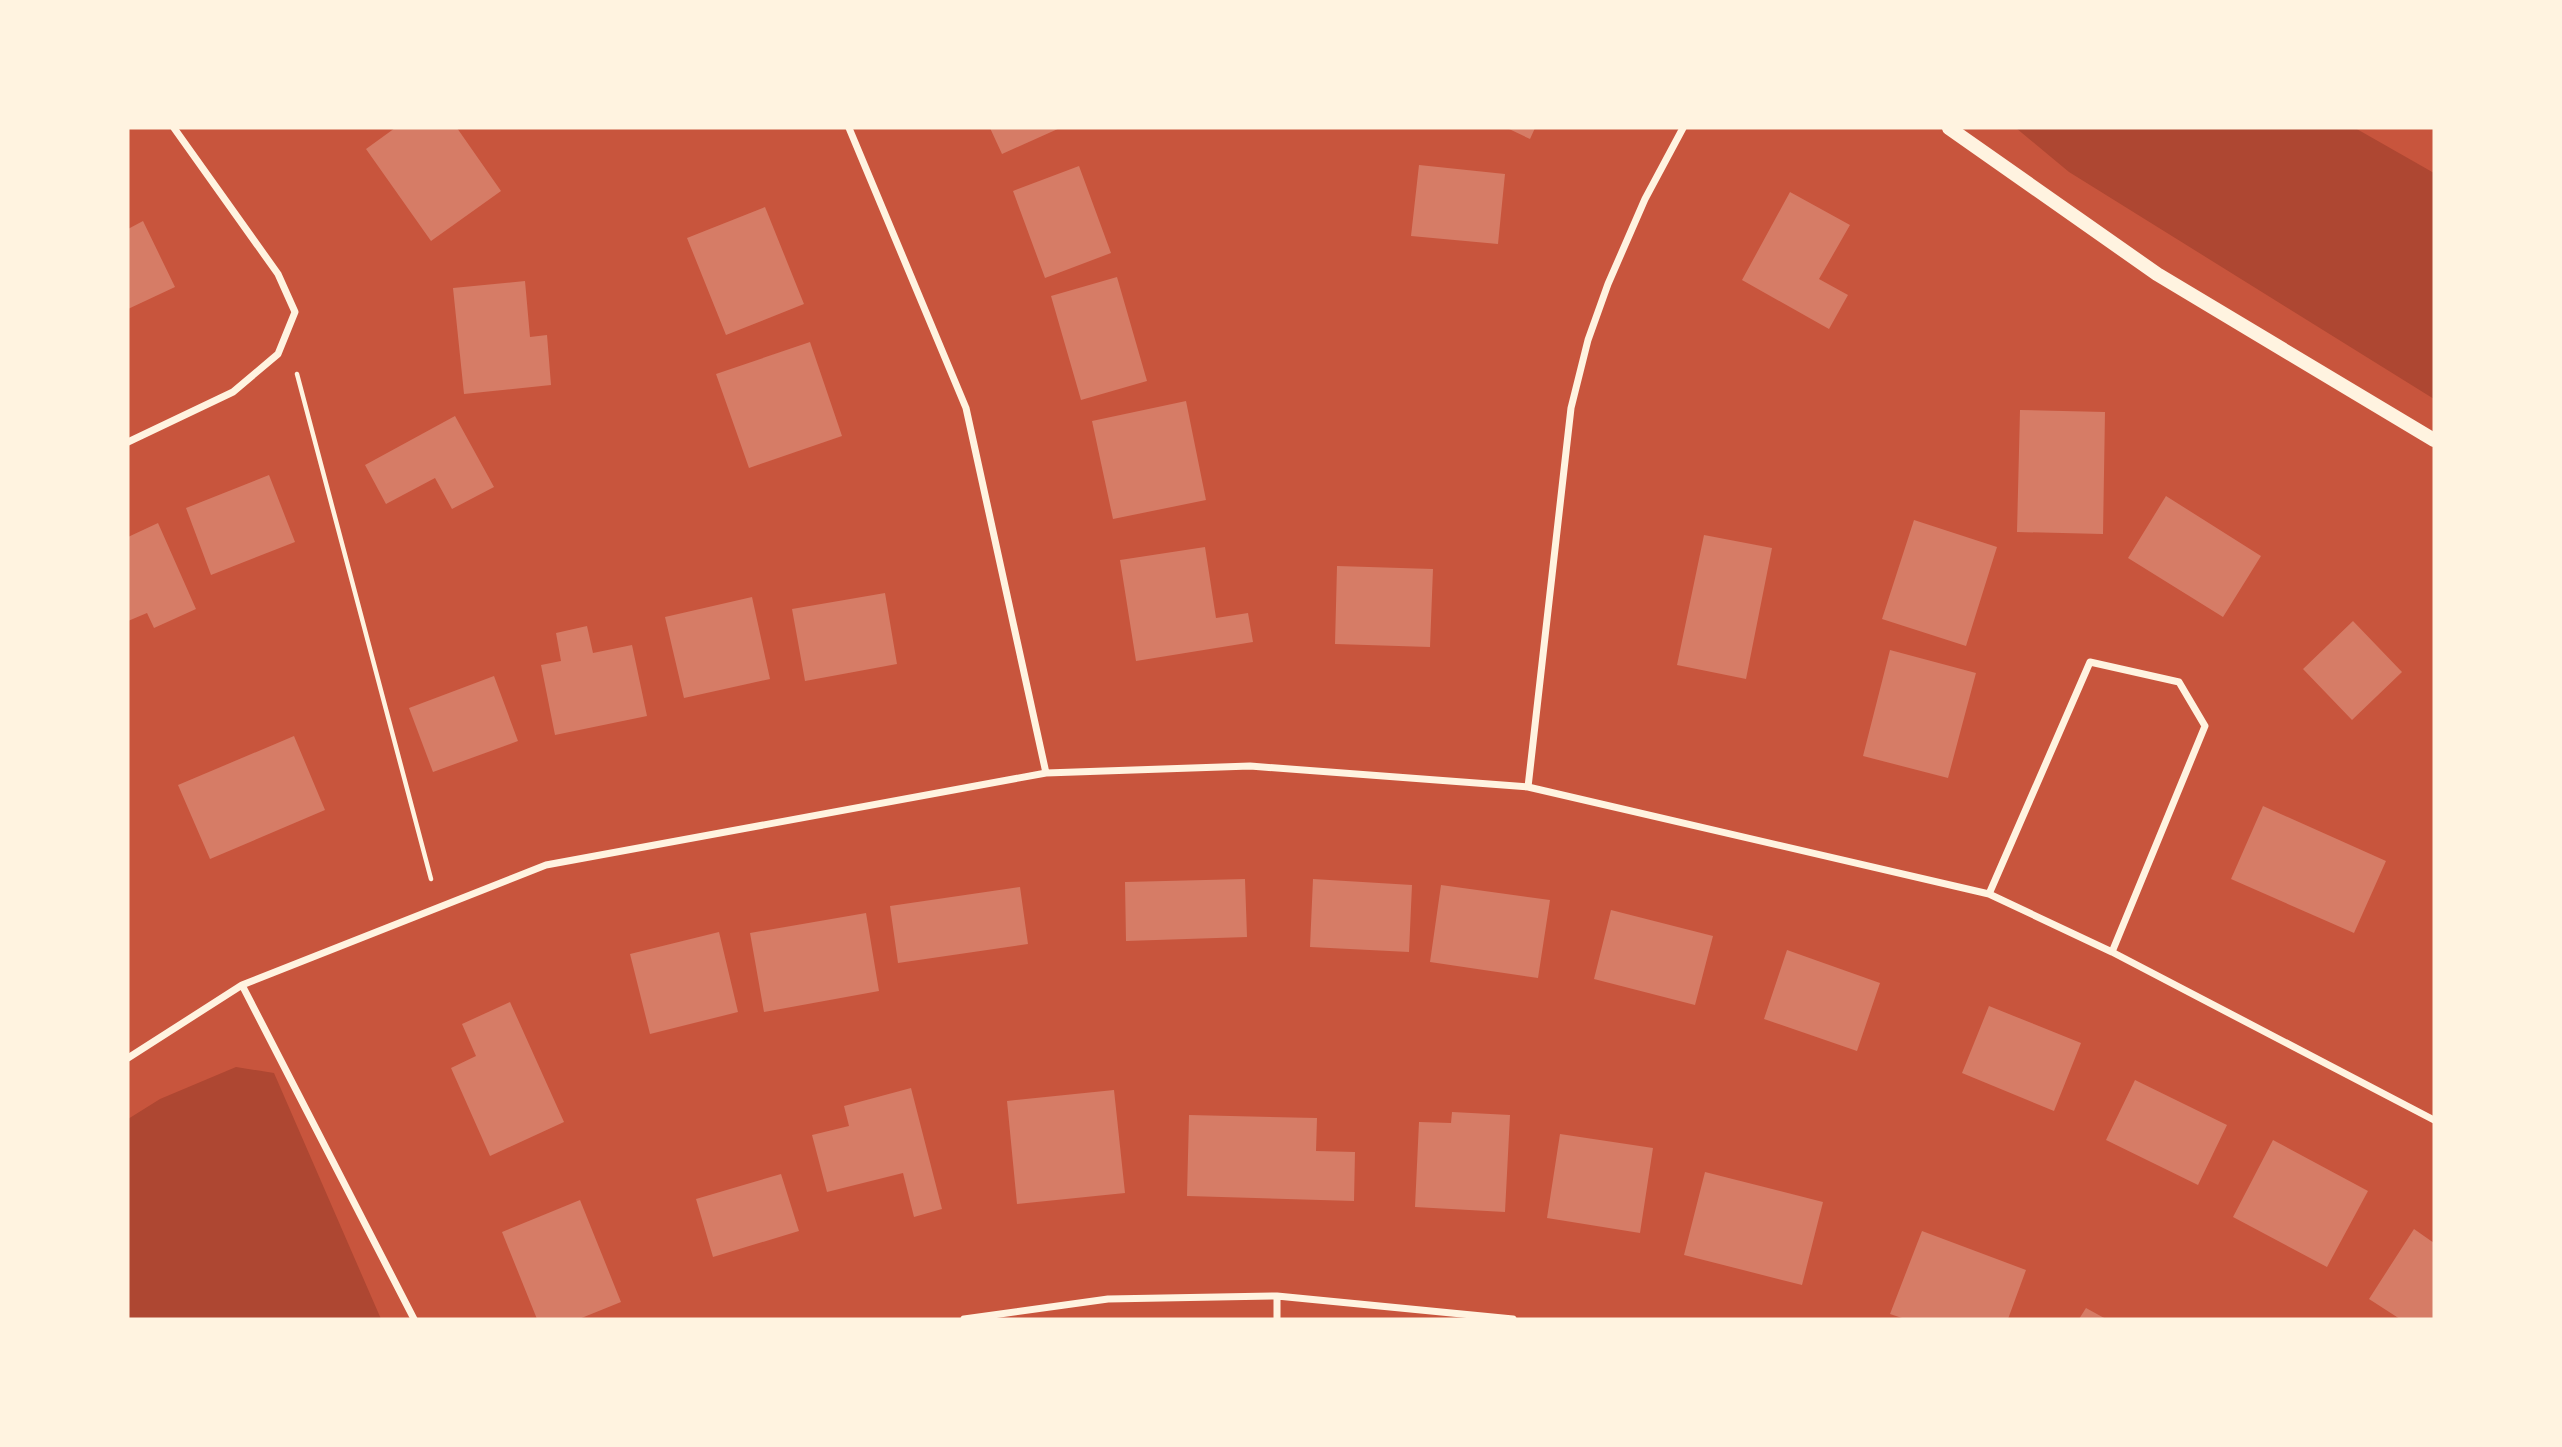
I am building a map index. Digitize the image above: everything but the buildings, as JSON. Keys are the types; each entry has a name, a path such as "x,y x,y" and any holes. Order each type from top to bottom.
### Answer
{"main road":[{"path":"1949,128 2157,274 2434,440"}],"street":[{"path":"128,442 233,392 278,354 295,312 278,274 174,128"},
{"path":"849,128 965,408 1046,773"},
{"path":"1528,788 1571,408 1588,340 1608,284 1644,199 1683,128"},
{"path":"1989,894 2090,662 2179,682 2205,726 2112,951"},
{"path":"128,1058 242,985 546,865 1046,773 1250,766 1528,788 1989,894 2112,951 2434,1121"},
{"path":"242,985 414,1319"},
{"path":"964,1319 1108,1299 1277,1296 1513,1319"},
{"path":"1277,1296 1277,1319"}],"path":[{"path":"286,334 439,907"}],"shaded area":[{"path":"2016,128 2355,128 2434,173 2434,399 2069,172"},
{"path":"236,1067 274,1073 381,1319 128,1319 128,1119 160,1099"}]}
